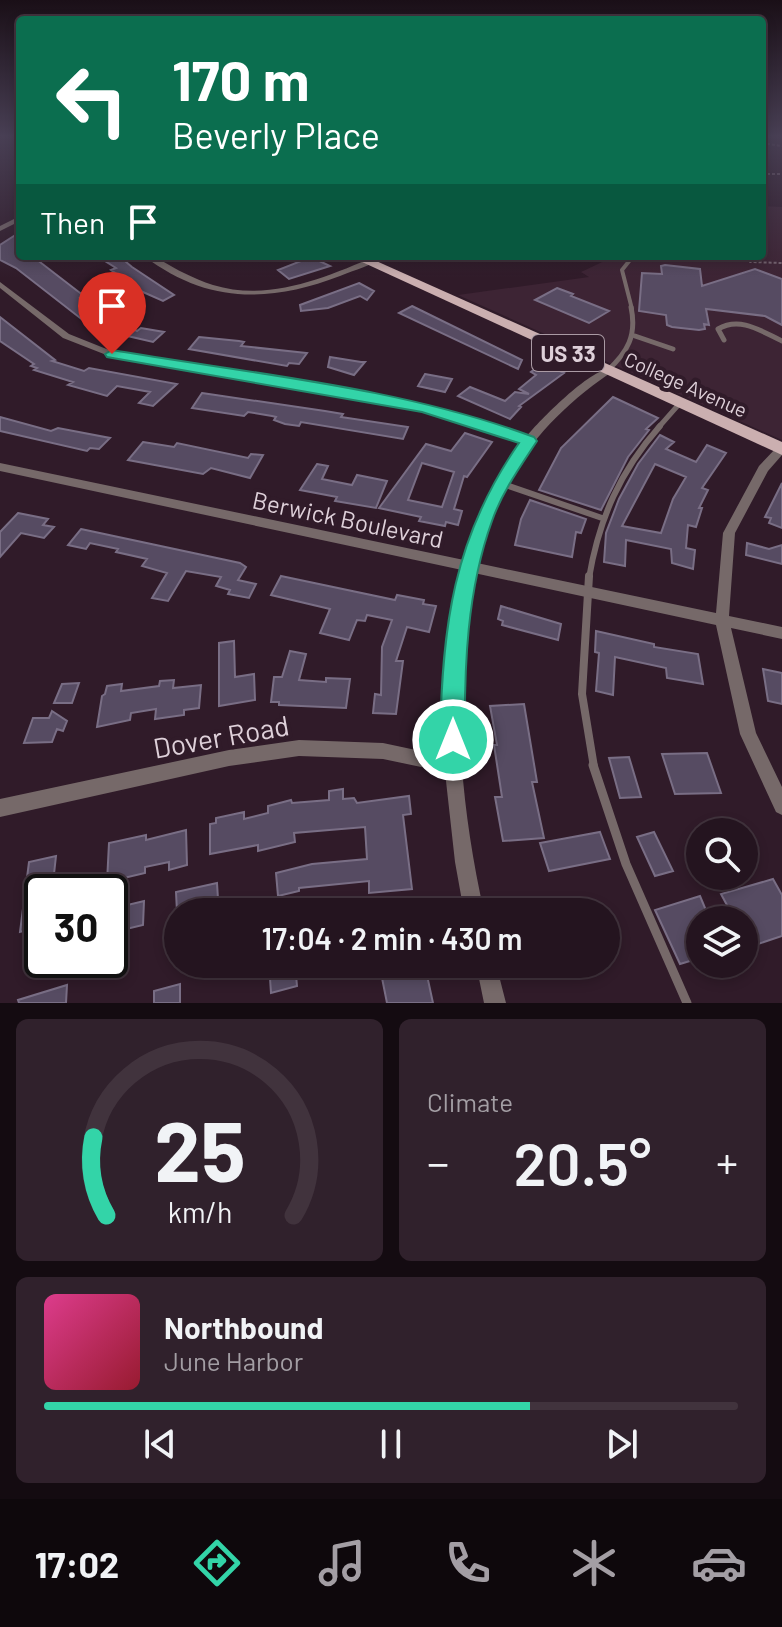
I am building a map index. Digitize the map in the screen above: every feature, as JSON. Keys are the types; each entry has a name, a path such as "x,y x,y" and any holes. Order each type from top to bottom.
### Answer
{"main road":[{"name":"College Avenue","path":"372,260 607,371 782,448"}],"street":[{"path":"155,260 197,284 248,293 305,288 364,260"},
{"path":"0,284 66,336 112,354 424,407 479,422 528,441"},
{"path":"471,898 457,821 453,766 453,678 468,566 483,520 500,483 528,441 578,390 607,371"},
{"path":"782,448 763,469 729,533 722,620 748,734 775,775 782,806"},
{"name":"Berwick Boulevard","path":"0,467 782,633"},
{"name":"Dover Road","path":"0,808 229,758 299,748 383,751 453,766"},
{"path":"489,978 495,1003"}],"lane":[{"path":"607,371 623,359 635,336 622,270 630,260"},
{"path":"724,340 718,329 739,323 782,341"},
{"path":"635,336 673,349"},
{"path":"680,403 627,468 602,518 587,591 582,661 583,717 604,803 624,860 687,1003"},
{"path":"500,483 602,518"}],"path":[{"path":"748,260 782,263"}],"shaded area":[{"path":"766,206 782,207 782,440 458,295 589,277 581,272 606,260 766,260"}],"building":[{"path":"16,235 16,260 37,260 84,296 80,298 107,320 112,318 137,331 141,328 164,332 153,342 123,335 121,339 84,321 16,268 0,260 0,245"},
{"path":"124,260 174,295 163,301 143,292 111,270 116,268 105,261"},
{"path":"303,260 317,260 330,266 289,279 278,270"},
{"path":"661,266 700,269 702,286 755,269 782,279 782,325 765,316 706,309 709,325 704,324 705,329 699,330 672,327 667,325 666,315 639,311 642,273 662,274"},
{"path":"359,283 374,291 367,300 360,296 328,308 301,311 300,305"},
{"path":"557,288 609,311 589,323 535,300"},
{"path":"412,306 522,360 518,369 399,313"},
{"path":"0,317 55,360 52,361 84,371 89,368 177,384 153,406 139,403 150,392 117,386 107,396 68,385 73,382 34,370 37,368 31,366 34,364 0,341"},
{"path":"199,337 244,342 241,346 307,353 299,364 289,363 287,366 189,349"},
{"path":"330,357 365,362 354,375 328,367"},
{"path":"543,363 564,373 519,406 510,419 458,396 470,387 505,401 515,392 529,394 519,389 536,375 531,372"},
{"path":"425,374 452,379 445,392 418,386"},
{"path":"202,393 408,427 403,439 301,422 299,426 285,424 274,420 276,417 248,412 244,416 192,408"},
{"path":"613,397 658,418 646,429 649,430 628,457 601,510 539,490 561,448"},
{"path":"0,417 51,431 58,428 110,438 99,449 90,448 87,451 0,431"},
{"path":"465,433 492,442 467,477 464,476 454,509 462,511 458,525 419,521 421,517 379,508 426,444 451,451","holes":["422,463 454,472 442,507 408,500"]},
{"path":"660,435 674,442 666,449 696,462 707,445 726,453 702,488 708,490 699,508 702,508 696,527 688,525 686,548 695,550 693,569 672,563 671,549 626,540 625,566 604,562 606,533 619,499 638,464","holes":["655,464 686,477 673,499 661,533 622,526"]},
{"path":"143,442 174,447 177,443 248,458 251,454 263,455 250,478 211,468 203,474 128,460"},
{"path":"317,464 328,466 322,479 352,485 357,475 387,481 376,508 335,501 337,497 300,490"},
{"path":"782,483 782,528 769,523 771,518 765,517"},
{"path":"530,500 586,519 581,533 576,532 572,557 515,545 521,519"},
{"path":"18,513 48,519 43,525 54,527 44,538 21,533 0,557 0,532"},
{"path":"81,529 240,563 246,567 238,580 256,584 249,598 228,594 230,590 216,586 221,577 186,571 168,601 152,598 167,573 142,566 147,559 116,552 118,549 90,543 86,549 68,545"},
{"path":"747,543 769,549 782,545 782,564 746,555"},
{"path":"281,576 395,600 397,595 424,600 423,604 436,606 429,632 407,627 396,661 403,661 396,714 373,713 375,694 381,695 382,647 392,620 367,615 365,621 357,620 349,640 320,633 330,609 271,595"},
{"path":"501,606 561,624 558,640 502,625 503,621 498,619"},
{"path":"596,631 654,644 654,647 698,654 703,684 667,678 666,668 615,657 613,695 596,691 599,653 595,652"},
{"path":"234,641 235,677 254,674 255,700 219,706 219,643"},
{"path":"290,651 306,654 299,680 326,682 326,678 350,679 346,708 271,702 274,677 282,677"},
{"path":"763,669 782,673 782,704 768,701"},
{"path":"174,680 173,688 201,685 199,708 184,710 184,715 155,719 156,709 131,713 130,720 97,727 102,696 107,686 122,684 121,691 159,686 160,681"},
{"path":"79,683 72,703 54,703 62,684"},
{"path":"524,704 537,782 532,782 544,838 503,841 495,797 502,797 490,706"},
{"path":"52,711 67,721 63,731 57,729 52,742 24,743 33,718 49,718"},
{"path":"707,753 721,793 675,794 662,754"},
{"path":"629,757 641,797 620,798 609,758"},
{"path":"343,789 343,799 354,798 357,803 409,796 411,814 403,815 412,889 369,893 369,881 299,888 299,891 278,896 276,873 312,864 367,859 365,827 294,833 295,842 258,851 258,845 210,854 210,824 216,823 216,818 244,812 244,819 268,813 268,806 291,800 292,803 329,800 329,791"},
{"path":"186,830 187,865 169,870 169,862 145,867 145,873 128,877 128,874 107,874 109,843 146,835 146,840"},
{"path":"600,832 610,859 549,871 540,843"},
{"path":"654,832 673,871 655,876 637,837"},
{"path":"56,856 54,874 27,874 29,862"},
{"path":"773,879 782,895 782,936 758,944 758,906 727,906 721,894 735,890 758,890 758,883"},
{"path":"217,883 218,898 176,898 176,892"},
{"path":"700,896 704,906 686,906 686,962 680,964 655,910"},
{"path":"24,901 24,931 20,932"},
{"path":"144,901 143,925 128,929 128,905"},
{"path":"270,978 296,978 297,986 271,993"},
{"path":"382,978 428,978 433,1003 387,1003"},
{"path":"180,984 180,1003 154,1003 154,991"},
{"path":"67,985 66,1003 19,1003 18,1000"}],"route":[{"path":"112,354 424,407 479,422 528,441 500,483 483,520 468,566 453,678 453,740"}]}
